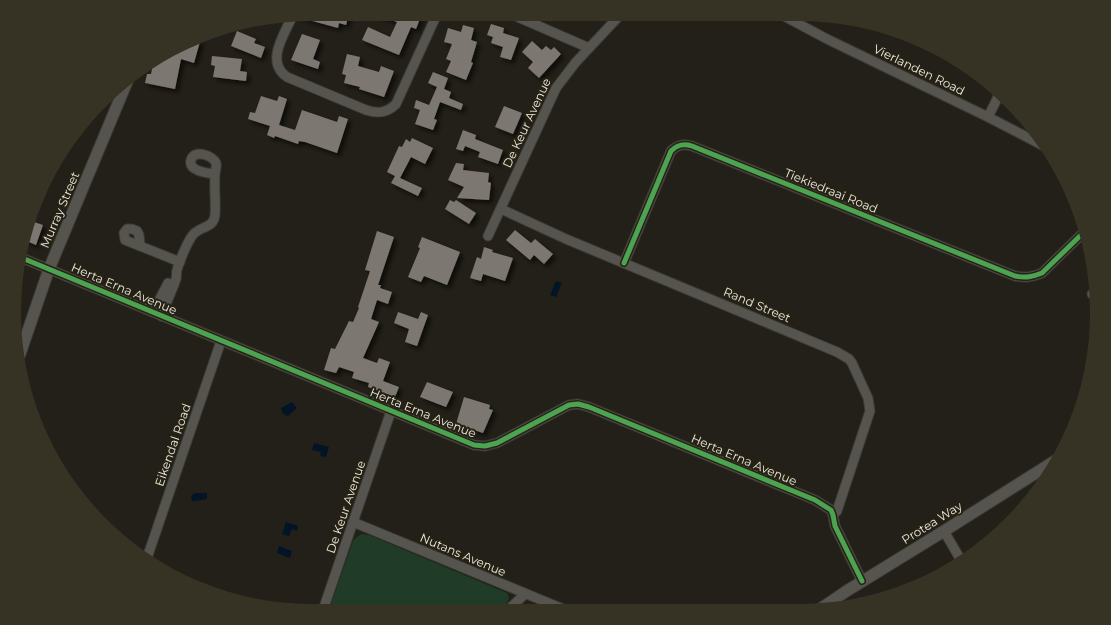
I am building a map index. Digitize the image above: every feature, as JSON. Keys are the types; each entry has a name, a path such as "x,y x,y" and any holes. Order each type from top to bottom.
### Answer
{"street":[{"path":"290,22 277,55 277,64 281,71 287,76 366,110 378,113 386,112 396,104 434,21"},
{"path":"527,21 589,48"},
{"name":"De Keur Avenue","path":"488,236 556,88 561,80 614,21"},
{"name":"Vierlanden Road","path":"793,21 1034,141"},
{"name":"Murray Street","path":"23,346 49,269 124,90"},
{"path":"988,117 997,99"},
{"name":"Tiekiedraai Road","path":"624,263 671,151 675,147 683,144 692,146 1015,276 1034,277 1042,273 1080,236"},
{"path":"157,314 168,289 176,279 178,266 191,236 211,225 215,219 215,174"},
{"name":"Rand Street","path":"501,209 566,239 837,352 848,359 852,363 865,391 869,402 870,411 837,511 833,514"},
{"path":"140,246 178,266"},
{"name":"Herta Erna Avenue","path":"26,260 469,443 485,446 497,443 569,405 584,405 814,500 831,510 833,514"},
{"name":"Eikendal Road","path":"149,553 222,341"},
{"name":"De Keur Avenue","path":"325,604 391,411"},
{"name":"Protea Way","path":"829,602 1045,467"},
{"path":"833,514 835,526 862,581"},
{"name":"Nutans Avenue","path":"353,522 550,604"},
{"path":"944,531 958,556"},
{"path":"514,604 525,594"}],"green space":[{"path":"362,534 369,535 507,593 509,598 506,604 331,604 353,541"}],"water":[{"path":"556,281 562,283 556,297 550,295"},
{"path":"292,402 297,408 288,416 283,414 281,408"},
{"path":"314,443 329,447 326,457 320,456 321,452 312,450"},
{"path":"195,493 207,493 207,499 192,501 191,496"},
{"path":"286,522 298,526 297,531 292,529 289,536 282,534"},
{"path":"279,546 292,551 290,558 277,553"}],"building":[{"path":"313,21 347,21 346,25 339,23 338,28"},
{"path":"394,21 419,21 416,29 411,27 399,55 362,40 368,27 390,37 397,22"},
{"path":"491,24 504,28 503,33 519,38 511,60 500,57 503,47 491,43 493,37 487,35"},
{"path":"463,25 474,28 471,40 477,42 471,62 473,63 466,80 446,72 451,61 446,59 452,44 444,42 448,28 461,32"},
{"path":"237,31 256,39 254,43 265,47 261,58 231,46"},
{"path":"302,34 320,40 313,59 320,62 318,69 291,60"},
{"path":"532,41 542,50 546,46 551,50 554,47 561,54 539,78 528,68 533,62 522,52"},
{"path":"199,44 194,63 181,59 175,89 145,83 147,74 151,74 152,69 167,60"},
{"path":"347,54 360,57 358,66 379,72 381,66 394,71 384,97 359,89 360,87 344,83 346,75 342,74"},
{"path":"212,56 242,59 240,71 247,72 246,81 213,77 215,66 211,65"},
{"path":"433,72 448,78 444,89 451,92 449,98 463,104 461,110 440,102 434,119 437,120 433,130 415,124 420,110 414,108 416,100 429,105 437,87 428,83"},
{"path":"261,96 277,101 279,96 287,99 279,125 295,130 302,110 337,122 339,116 348,119 337,153 305,142 299,141 298,144 275,136 274,138 267,135 270,126 248,119 250,112 255,113"},
{"path":"504,106 522,113 513,134 495,127"},
{"path":"463,130 476,135 475,139 503,150 498,164 478,157 480,152 465,146 463,151 456,149"},
{"path":"412,138 433,148 425,164 411,157 400,178 422,188 418,196 391,183 395,176 387,172 399,146 402,147 406,139 410,142"},
{"path":"456,163 464,164 463,170 489,173 488,182 491,183 489,200 457,198 464,187 448,180"},
{"path":"450,200 454,202 456,200 476,213 469,224 445,209"},
{"path":"35,222 43,225 36,245 30,242"},
{"path":"515,230 531,243 535,239 553,254 544,264 534,255 530,260 506,240"},
{"path":"377,231 394,237 378,285 381,285 380,288 392,292 388,304 377,300 371,319 379,322 363,358 377,363 379,358 390,362 383,381 399,387 395,397 368,387 369,383 352,378 354,372 339,367 336,373 324,370 331,348 335,349 349,321 353,322 359,308 358,307 370,271 365,270"},
{"path":"422,237 460,252 447,285 424,276 421,282 408,277 420,248 418,247"},
{"path":"484,247 493,250 492,252 513,258 505,281 483,274 481,281 470,278 477,257 481,259"},
{"path":"398,312 418,319 421,312 428,315 417,346 405,342 409,329 394,323"},
{"path":"427,382 453,392 446,407 420,397"},
{"path":"464,397 490,405 489,409 493,410 483,433 456,424"}],"cycle path":[{"path":"624,263 671,151 676,147 683,145 692,146 1015,276 1029,277 1042,273 1080,236"},
{"path":"26,260 474,445 485,446 497,443 569,405 578,404 589,407 815,500 831,510 835,526 862,581"}]}
